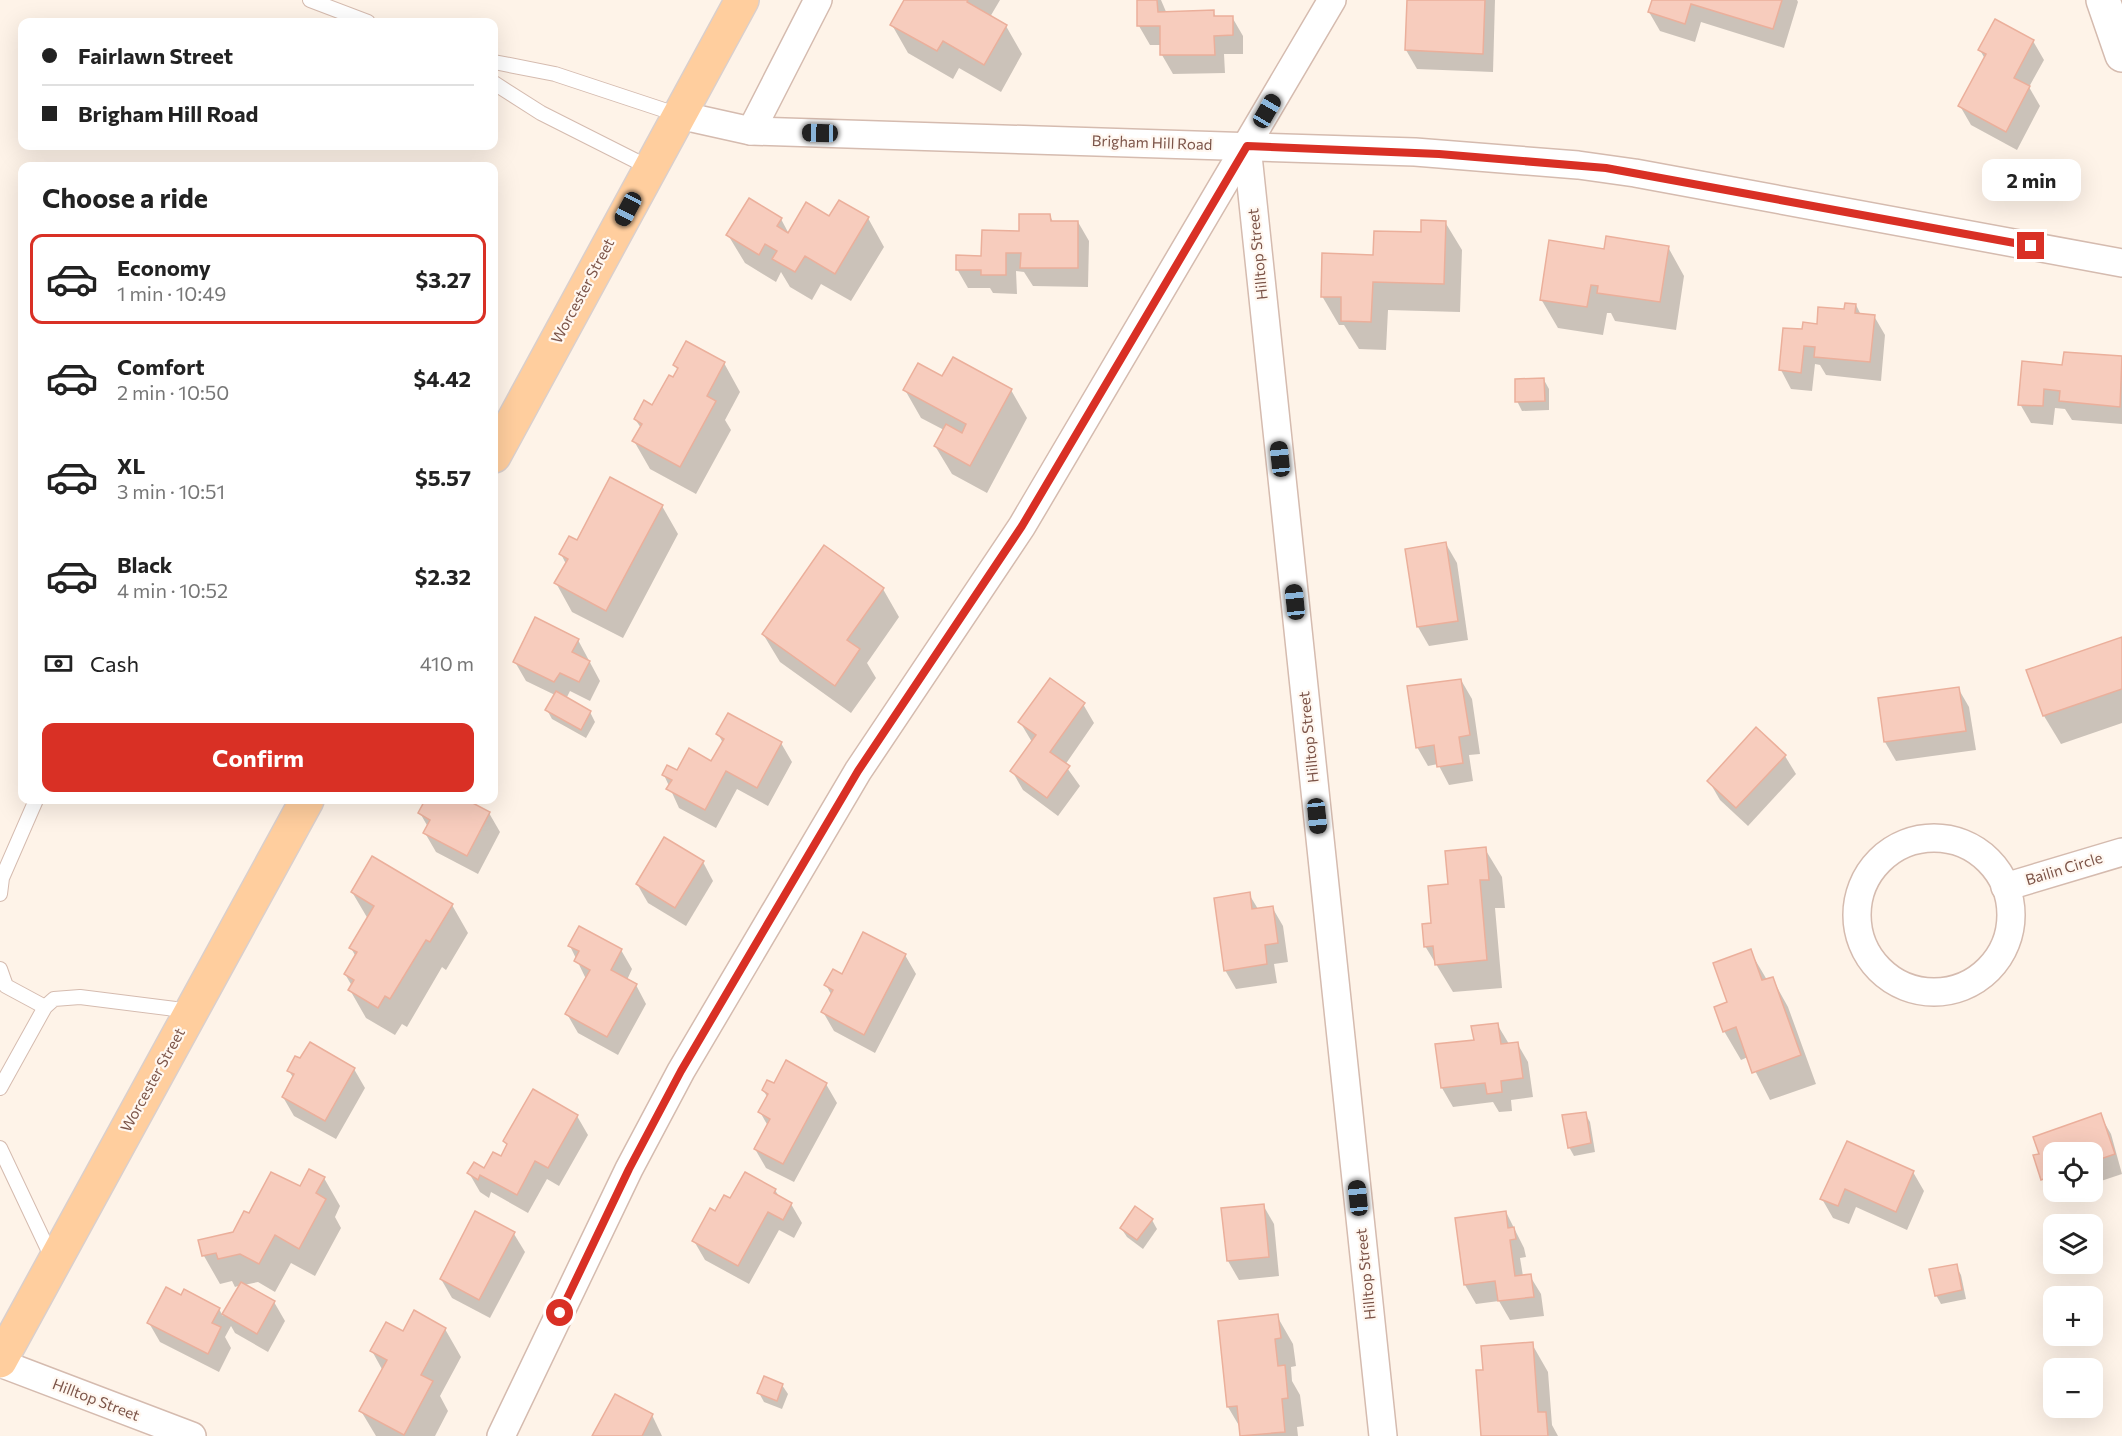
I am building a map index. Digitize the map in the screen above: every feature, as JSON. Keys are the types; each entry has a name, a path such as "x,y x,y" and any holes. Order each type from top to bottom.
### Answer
{"main road":[{"name":"Worcester Street","path":"498,449 742,0"},
{"name":"Worcester Street","path":"0,1362 305,804"}],"street":[{"path":"751,131 818,0"},
{"path":"501,1436 629,1169 681,1071 858,771 1022,526 1332,0"},
{"path":"2103,0 2122,55"},
{"name":"Brigham Hill Road","path":"679,115 751,131 1439,154 1606,168 2122,263"},
{"name":"Hilltop Street","path":"1247,146 1383,1436"},
{"name":"Bailin Circle","path":"1938,838 1971,848 1986,858 2005,887 2010,918 2008,934 1995,962 1971,983 1941,992 1909,988 1883,973 1863,946 1858,930 1857,912 1866,879 1876,864 1905,844 1938,838"},
{"name":"Bailin Circle","path":"2005,887 2122,852"},
{"name":"Hilltop Street","path":"0,1362 192,1436"}],"lane":[{"path":"310,0 357,18"},
{"path":"498,63 555,74 679,115"},
{"path":"498,86 541,113 650,168"},
{"path":"0,894 1,881 34,804"},
{"path":"0,969 6,986 45,1006"},
{"path":"0,1088 45,1006 54,999 80,997 191,1011"},
{"path":"0,1148 54,1261"}],"building":[{"path":"904,0 968,0 967,2 1007,25 984,65 943,41 937,51 890,25"},
{"path":"1137,0 1157,0 1158,12 1214,10 1214,16 1233,16 1233,35 1214,36 1215,55 1160,55 1160,26 1137,26"},
{"path":"1407,0 1485,0 1483,54 1405,50"},
{"path":"1652,0 1782,0 1773,29 1691,4 1685,24 1648,12"},
{"path":"1995,19 2034,40 2014,78 2030,86 2006,132 1958,106 1986,54 1978,50"},
{"path":"749,198 782,218 777,226 788,233 806,202 829,216 839,200 869,217 835,274 805,256 795,272 772,259 777,251 765,244 759,255 726,235"},
{"path":"1019,214 1050,214 1051,221 1078,221 1078,268 1020,268 1021,253 1006,253 1006,275 981,275 981,270 956,270 956,255 981,256 982,230 1019,231"},
{"path":"1421,220 1446,221 1444,284 1373,282 1371,322 1341,321 1341,297 1321,297 1322,253 1373,255 1374,231 1421,232"},
{"path":"1606,236 1669,246 1660,302 1597,293 1598,286 1591,285 1587,307 1540,300 1549,240 1604,249"},
{"path":"1845,303 1856,304 1855,313 1875,315 1870,362 1814,357 1815,347 1804,346 1801,373 1779,370 1783,328 1802,329 1803,322 1817,324 1818,307 1844,309"},
{"path":"686,341 725,362 707,396 716,401 680,467 632,441 642,424 634,419 644,400 652,405 669,375 673,377 678,368 673,365"},
{"path":"2064,352 2122,356 2120,407 2059,401 2060,391 2044,389 2043,406 2018,405 2022,361 2062,365"},
{"path":"953,357 1012,389 970,466 934,446 946,424 962,433 966,424 903,390 918,363 942,376"},
{"path":"1544,378 1545,401 1515,402 1515,379"},
{"path":"610,477 663,505 606,611 554,583 568,559 559,554 569,536 577,540"},
{"path":"1446,542 1458,621 1417,627 1405,549"},
{"path":"824,545 884,588 847,640 860,649 835,686 762,634"},
{"path":"535,617 579,639 572,652 590,661 579,682 560,673 554,682 513,662"},
{"path":"2122,637 2122,689 2043,716 2026,670"},
{"path":"1050,678 1085,703 1050,752 1070,766 1047,798 1010,771 1036,735 1018,722"},
{"path":"1461,679 1470,735 1459,737 1463,763 1437,767 1434,745 1416,748 1407,686"},
{"path":"1959,687 1966,731 1884,742 1878,698"},
{"path":"556,691 591,711 581,730 545,710"},
{"path":"728,713 782,742 757,788 726,771 705,810 666,789 672,780 662,775 667,765 677,770 689,748 711,761 724,739 716,734"},
{"path":"1756,727 1786,755 1736,808 1707,781"},
{"path":"423,804 475,804 490,812 467,856 423,833 430,820 418,813"},
{"path":"664,837 704,861 675,908 636,884"},
{"path":"1486,847 1489,880 1480,880 1487,960 1435,965 1433,946 1424,947 1422,924 1431,923 1428,886 1448,884 1445,851"},
{"path":"372,856 453,904 430,942 426,940 390,999 385,996 378,1008 348,990 354,980 344,974 357,952 349,948 374,906 351,892"},
{"path":"1250,892 1252,909 1273,906 1278,943 1265,945 1267,964 1224,971 1214,898"},
{"path":"579,926 622,949 611,970 637,984 607,1037 565,1014 590,970 574,961 579,951 568,946"},
{"path":"863,932 906,954 864,1035 821,1012 833,990 824,985 833,969 842,974"},
{"path":"1751,949 1762,980 1773,977 1801,1055 1752,1073 1736,1027 1723,1032 1714,1007 1727,1002 1713,963"},
{"path":"1498,1023 1501,1044 1518,1042 1523,1078 1501,1081 1502,1092 1487,1094 1485,1083 1441,1088 1435,1044 1474,1040 1471,1026"},
{"path":"310,1042 355,1068 325,1121 282,1097 294,1074 287,1071 295,1056 300,1058"},
{"path":"786,1060 827,1083 783,1164 754,1149 770,1119 758,1112 768,1094 762,1090 767,1080 774,1083"},
{"path":"533,1089 578,1115 548,1168 535,1161 517,1195 480,1175 478,1180 467,1173 474,1162 484,1168 493,1152 501,1156 507,1144 503,1141"},
{"path":"1586,1112 1591,1143 1568,1148 1562,1115"},
{"path":"2101,1113 2115,1154 2103,1158 2103,1142 2043,1142 2043,1179 2041,1180 2033,1155 2039,1154 2033,1137"},
{"path":"1847,1141 1914,1171 1896,1212 1845,1189 1838,1206 1820,1199"},
{"path":"309,1169 325,1177 316,1193 326,1199 299,1249 275,1235 259,1264 240,1254 218,1259 216,1253 202,1256 198,1240 233,1232 244,1211 249,1213 271,1172 300,1186"},
{"path":"745,1172 776,1189 774,1193 792,1203 783,1220 768,1212 738,1266 692,1241 710,1208 715,1211 724,1195 730,1198"},
{"path":"1264,1204 1269,1257 1227,1261 1221,1208"},
{"path":"1135,1206 1153,1219 1137,1240 1120,1228"},
{"path":"475,1211 515,1232 479,1300 440,1279"},
{"path":"1506,1211 1508,1228 1514,1227 1516,1239 1510,1240 1515,1276 1531,1274 1534,1297 1498,1301 1495,1281 1464,1285 1455,1218"},
{"path":"1957,1264 1962,1290 1935,1296 1929,1269"},
{"path":"241,1282 275,1301 257,1334 222,1314"},
{"path":"166,1287 181,1295 184,1289 220,1308 212,1323 221,1327 208,1354 147,1323"},
{"path":"414,1310 446,1328 421,1375 433,1381 404,1435 359,1411 387,1360 370,1351 386,1322 403,1331"},
{"path":"1278,1314 1281,1338 1275,1339 1278,1366 1285,1365 1288,1398 1282,1399 1285,1432 1240,1436 1237,1406 1227,1407 1218,1321"},
{"path":"1533,1342 1538,1412 1546,1412 1548,1436 1481,1436 1476,1370 1483,1370 1481,1346"},
{"path":"764,1376 783,1384 777,1401 757,1393"},
{"path":"615,1394 653,1414 642,1436 592,1436"}],"route":[{"path":"560,1313 629,1169 681,1071 858,771 1022,526 1247,146 1439,154 1606,168 2031,246"}]}
